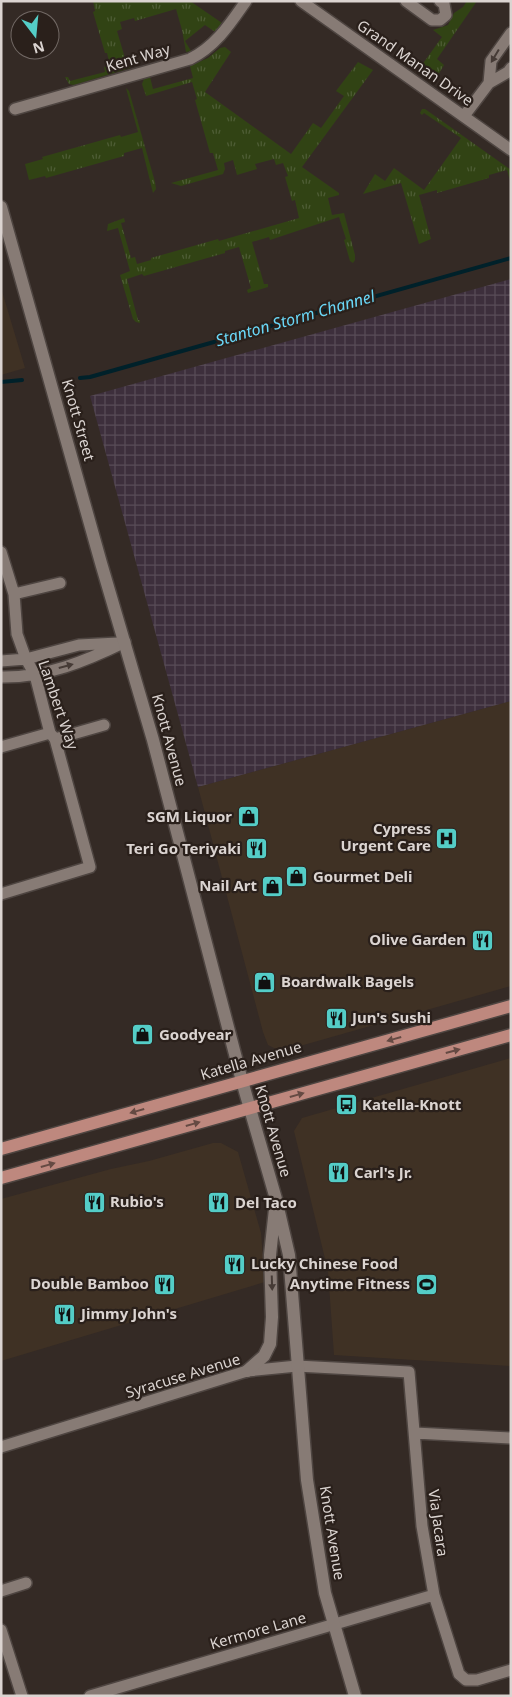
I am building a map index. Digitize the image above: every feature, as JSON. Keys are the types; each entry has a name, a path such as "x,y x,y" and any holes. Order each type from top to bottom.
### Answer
{"main road":[{"name":"Knott Street","path":"1,207 101,564 125,642"},
{"name":"Knott Avenue","path":"125,642 153,740 242,1081 276,1199 289,1255 309,1490 325,1593 355,1696"},
{"name":"Katella Avenue","path":"1,1149 511,1006"},
{"path":"1,1178 511,1035"},
{"path":"247,1372 264,1356 270,1344 272,1317 270,1255 276,1199"}],"street":[{"name":"Kent Way","path":"15,109 190,59 206,50 221,36 246,1"},
{"name":"Grand Manan Drive","path":"301,1 511,150"},
{"path":"406,1 432,20 440,20 446,14 444,4 440,1"},
{"path":"489,83 491,61 511,33"},
{"path":"464,116 489,83 508,72 511,68"},
{"name":"Lambert Way","path":"1,552 5,576 14,594 17,634 26,659 35,675 90,867 1,894"},
{"path":"14,594 60,583"},
{"path":"1,661 26,659 79,645 125,642"},
{"path":"1,677 35,675 84,662 125,642"},
{"path":"1,746 104,725"},
{"name":"Syracuse Avenue","path":"1,1447 247,1372 297,1366 408,1372"},
{"name":"Via Jacara","path":"408,1372 415,1433 416,1477 422,1526 434,1594 459,1674 466,1680 477,1680 511,1670"},
{"path":"415,1433 511,1438"},
{"path":"1,1591 26,1583"},
{"name":"Kermore Lane","path":"90,1696 434,1594"},
{"path":"1,1630 22,1696"}],"shaded area":[{"path":"511,279 511,701 198,787 90,396"},
{"path":"1,288 25,368 1,375"},
{"path":"511,701 511,986 286,1050 276,1049 268,1045 198,787"},
{"path":"511,1058 511,1366 334,1355 328,1271 294,1131 302,1118"},
{"path":"213,1143 221,1143 238,1152 261,1233 265,1282 1,1361 1,1199"}],"green space":[{"path":"93,1 190,1 222,23 215,32 205,25 185,41 191,51 186,52 176,9 135,21 134,18 120,22 122,29 117,31 127,65 130,68 74,85 69,84 65,77 68,77 70,81 105,72 104,67 110,65 93,12 95,11"},
{"path":"467,1 477,1 437,59 444,65 435,80 419,69 442,37 433,30 448,25 454,13 463,7"},
{"path":"225,47 231,52 205,92 291,154 313,123 321,128 344,96 336,91 358,62 373,70 302,167 339,193 339,195 328,198 332,215 344,213 355,260 353,263 350,261 339,217 270,240 269,237 252,242 264,284 268,284 268,287 248,293 247,290 251,288 239,247 225,251 225,253 127,279 138,320 140,320 140,323 136,322 133,319 120,275 130,271 118,228 107,231 108,224 124,218 125,222 121,223 131,258 135,257 137,264 151,260 151,258 299,218 295,200 292,201 285,177 288,176 283,163 276,165 274,159 255,164 257,169 237,175 233,160 224,163 225,169 223,174 181,186 171,183 218,170 213,153 210,153 195,100 197,99 192,82 146,96 142,84 144,79 150,77 153,89 193,78 190,66 208,58 220,48"},
{"path":"126,88 129,91 155,182 156,189 153,193 142,148 124,153 124,156 46,178 45,176 29,180 25,164 43,159 42,157 120,135 121,137 138,132"},
{"path":"422,109 425,109 511,170 511,184 507,170 489,175 489,178 437,193 437,190 419,195 431,239 419,244 401,183 363,194 375,174 385,181 394,168 424,190 461,138 424,113 422,115 420,113"}],"waterway":[{"name":"Stanton Storm Channel","path":"80,378 90,377 511,258"},
{"name":"Stanton Storm Channel","path":"1,382 22,380"}],"place":[{"name":"SGM Liquor","path":"248,817"},
{"name":"Cypress Urgent Care","path":"447,838"},
{"name":"Teri Go Teriyaki","path":"257,849"},
{"name":"Gourmet Deli","path":"297,877"},
{"name":"Nail Art","path":"273,886"},
{"name":"Olive Garden","path":"482,940"},
{"name":"Boardwalk Bagels","path":"265,982"},
{"name":"Jun's Sushi","path":"336,1018"},
{"name":"Goodyear","path":"143,1035"},
{"name":"Katella-Knott","path":"346,1105"},
{"name":"Carl's Jr.","path":"338,1173"},
{"name":"Rubio's","path":"94,1202"},
{"name":"Del Taco","path":"219,1203"},
{"name":"Lucky Chinese Food","path":"235,1264"},
{"name":"Double Bamboo","path":"165,1284"},
{"name":"Anytime Fitness","path":"426,1284"},
{"name":"Jimmy John's","path":"65,1314"}]}
